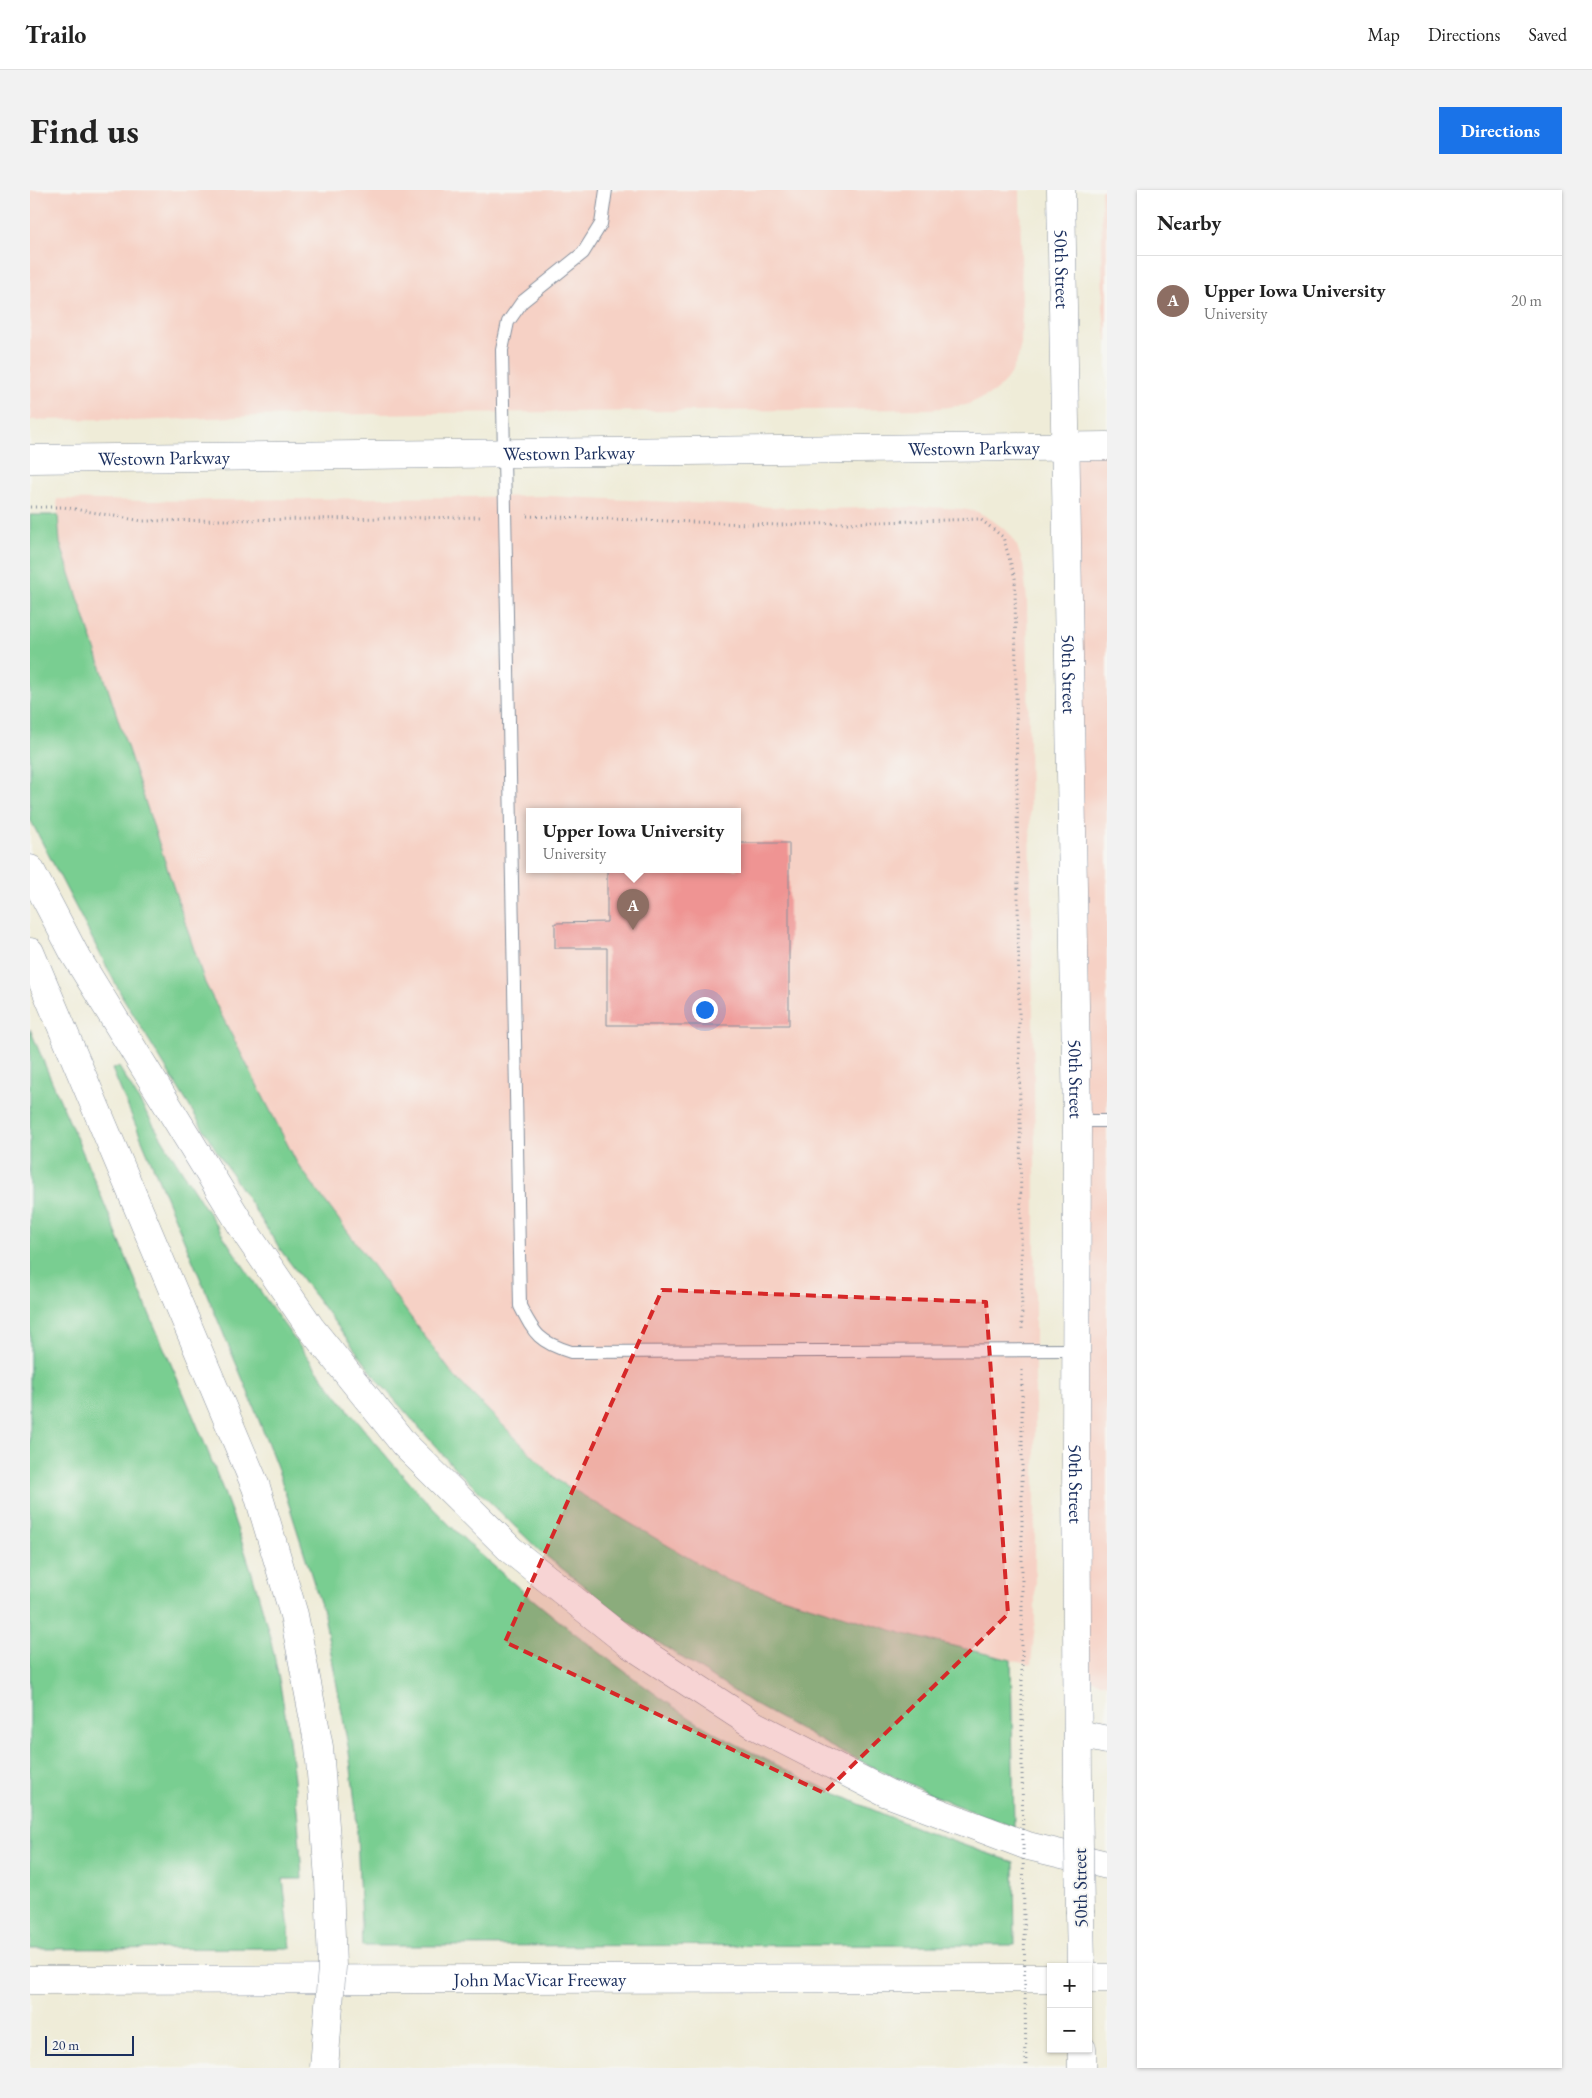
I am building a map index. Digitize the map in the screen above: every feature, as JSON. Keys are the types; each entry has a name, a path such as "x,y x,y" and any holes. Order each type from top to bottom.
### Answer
{"main road":[{"name":"50th Street","path":"1061,190 1067,446 1077,1121 1078,1784 1081,1963"},
{"name":"Westown Parkway","path":"30,459 1107,446"},
{"path":"30,869 74,953 248,1236 310,1327 404,1444 511,1550 628,1643 754,1725 887,1792 1028,1846 1107,1865"},
{"path":"30,952 256,1487 294,1615 318,1747 329,1879 332,1967 324,2068"},
{"path":"1078,1734 1107,1740"},
{"name":"John MacVicar Freeway","path":"30,1980 1047,1978"},
{"path":"1092,1978 1107,1978"},
{"path":"1082,2053 1082,2068"}],"lane":[{"path":"606,190 601,224 583,253 522,302 508,322 502,350 520,1306 534,1332 551,1346 571,1352 1076,1350"},
{"path":"1077,1121 1107,1121"}],"path":[{"path":"30,507 42,507"},
{"path":"980,519 1003,537 1016,578 1022,1350 1022,1770 1026,2068"}],"highlighted area":[{"path":"662,1290 986,1302 1008,1614 824,1793 505,1642"}],"shaded area":[{"path":"30,190 1020,190 1021,343 1018,358 1012,371 1003,384 993,393 966,405 932,409 431,413 258,416 133,421 113,419 30,420"},
{"path":"1101,190 1107,190 1107,346 1103,309"},
{"path":"1107,446 1107,1684 1077,1675 1067,447"},
{"path":"546,496 813,509 929,507 978,512 1007,531 1017,546 1023,564 1027,599 1035,1157 1035,1624 1031,1665 908,1635 726,1580 556,1480 454,1376 297,1163 205,983 60,543 57,499 144,501"}],"green space":[{"path":"30,515 58,515 60,543 205,983 297,1163 454,1376 557,1480 726,1580 908,1635 1011,1660 1014,1827 953,1804 841,1752 752,1703 639,1630 540,1551 452,1465 380,1383 282,1252 218,1153 122,996 30,819"},
{"path":"30,1029 206,1446 237,1528 263,1612 285,1711 298,1823 302,1879 283,1879 291,1948 30,1949"},
{"path":"119,1067 221,1233 294,1339 374,1442 451,1527 506,1577 563,1624 643,1685 701,1725 855,1802 918,1828 1014,1862 1015,1945 362,1946 356,1812 349,1751 324,1615 277,1467 246,1387 112,1069"}],"building":[{"path":"741,843 789,843 789,1025 607,1025 607,948 555,948 555,923 607,922 607,873 741,873"}],"place":[{"name":"Upper Iowa University","path":"633,930"}]}
